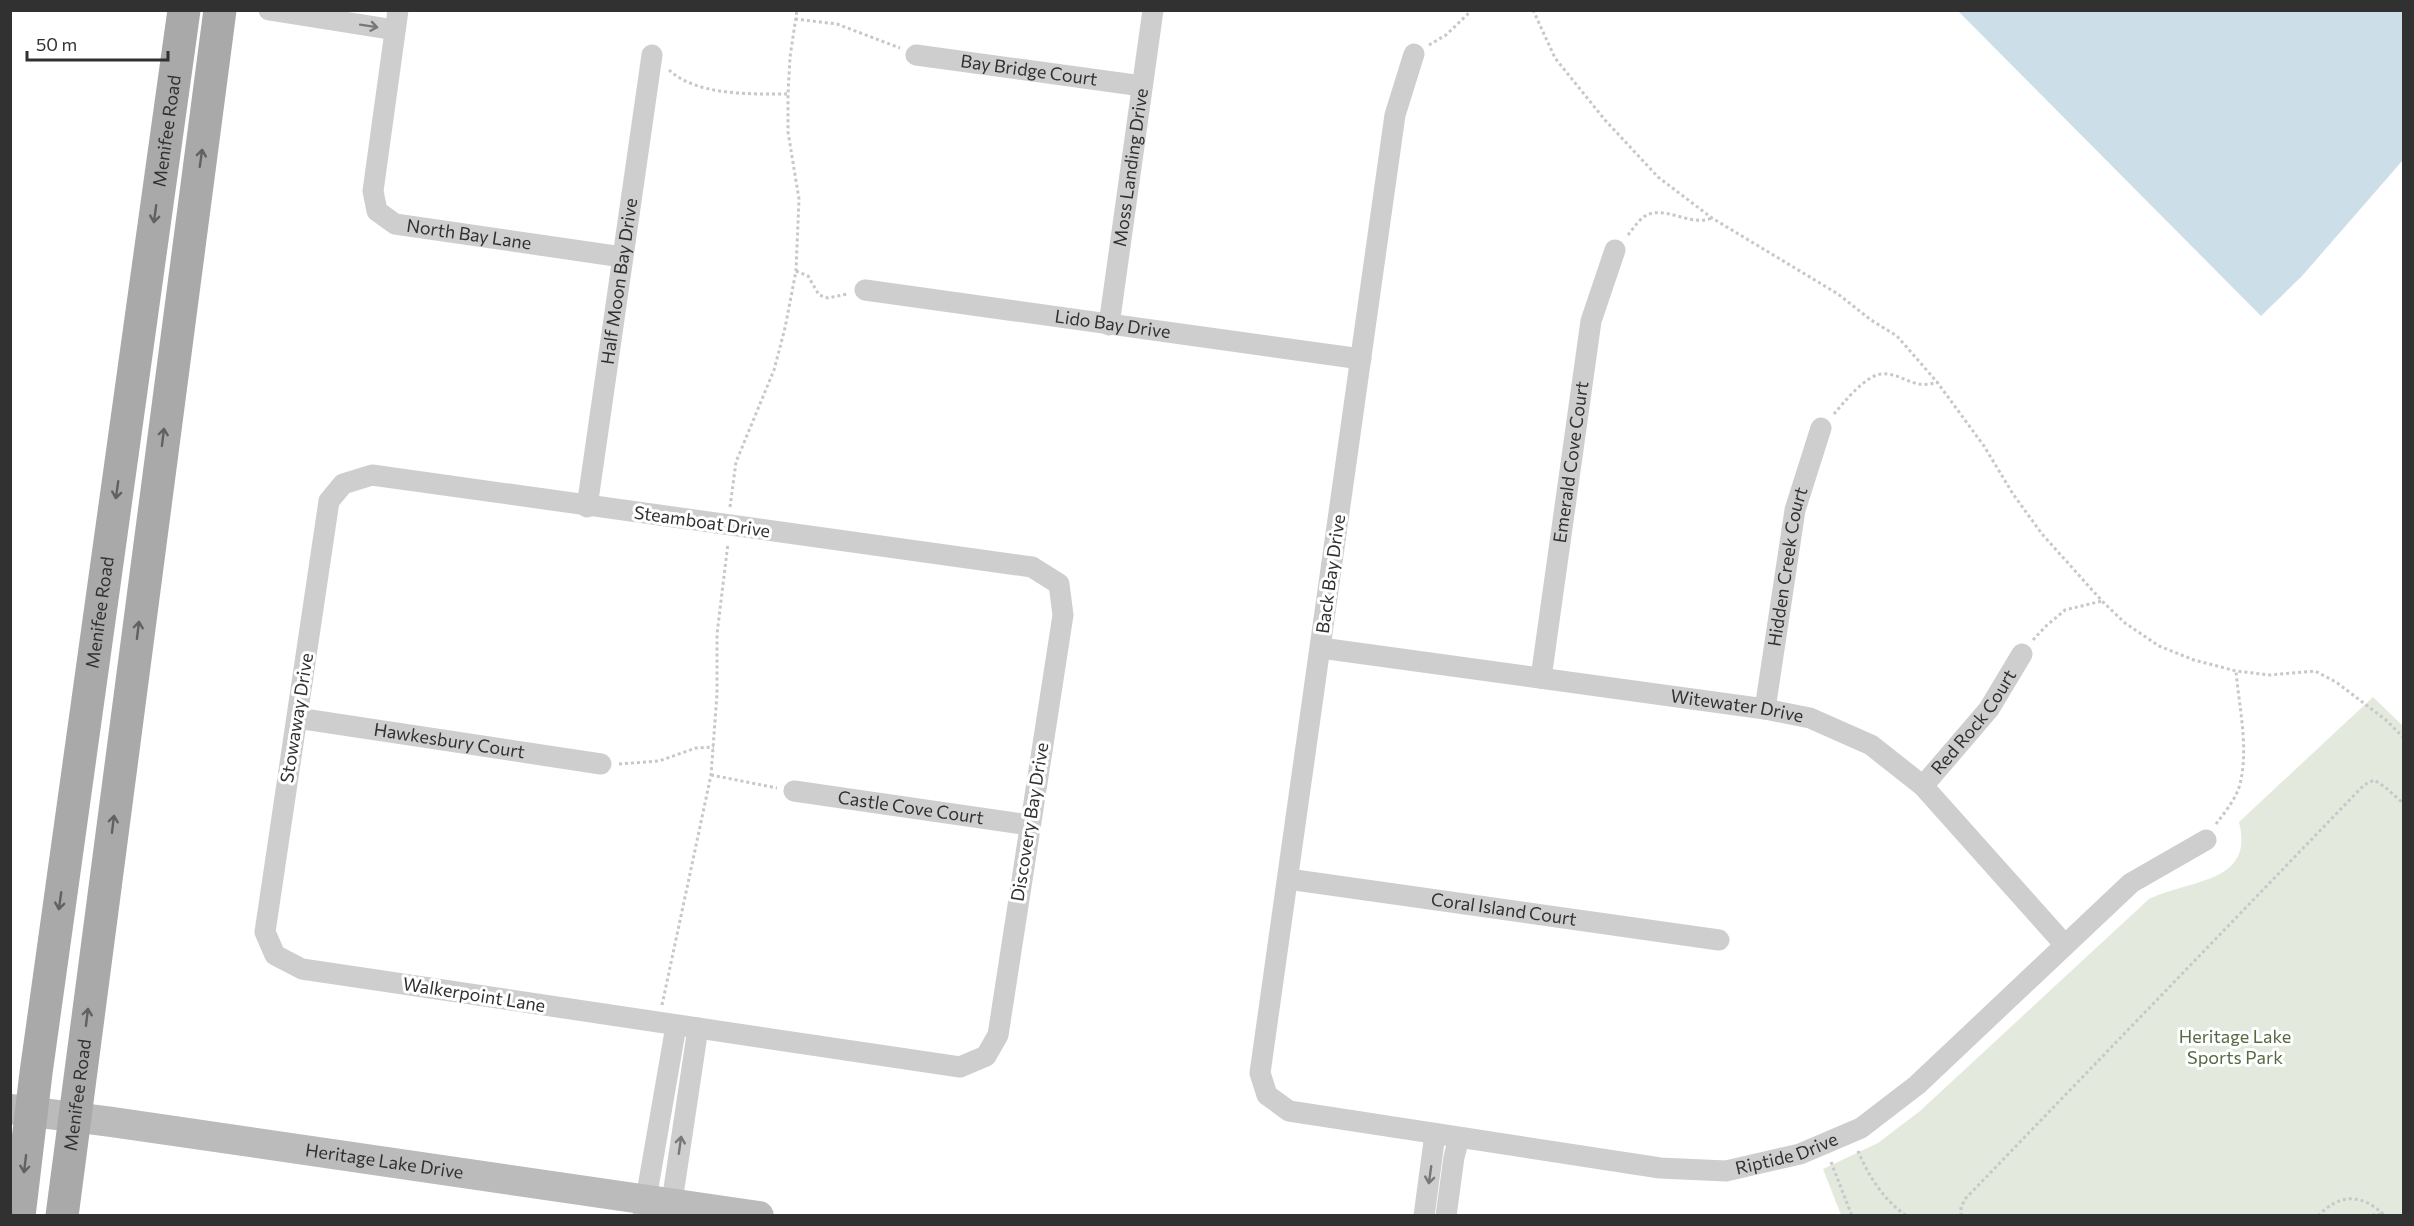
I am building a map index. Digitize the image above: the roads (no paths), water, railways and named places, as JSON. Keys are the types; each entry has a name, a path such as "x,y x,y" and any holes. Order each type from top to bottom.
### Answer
{"main road":[{"name":"Menifee Road","path":"19,1215 21,1111 184,10"},
{"name":"Menifee Road","path":"62,1215 220,10"}],"street":[{"path":"269,10 397,20"},
{"name":"Moss Landing Drive","path":"1109,325 1153,10"},
{"name":"North Bay Lane","path":"397,20 373,191 377,211 395,224 622,257"},
{"name":"Back Bay Drive","path":"1267,1095 1260,1073 1395,115 1414,54"},
{"name":"Half Moon Bay Drive","path":"588,507 652,55"},
{"name":"Bay Bridge Court","path":"916,55 1143,86"},
{"name":"Emerald Cove Court","path":"1541,678 1591,321 1616,250"},
{"name":"Lido Bay Drive","path":"865,290 1361,359"},
{"name":"Hidden Creek Court","path":"1765,709 1795,510 1821,428"},
{"name":"Steamboat Drive","path":"343,484 372,475 588,507 1032,567 1059,584"},
{"name":"Stowaway Drive","path":"275,955 265,932 329,501 343,484"},
{"name":"Discovery Bay Drive","path":"986,1056 998,1035 1063,615 1059,584"},
{"name":"Witewater Drive","path":"1321,648 1765,709 1810,718 1871,745 1923,786 2065,945"},
{"name":"Red Rock Court","path":"1923,786 1989,710 2022,654"},
{"name":"Hawkesbury Court","path":"297,718 601,764"},
{"name":"Castle Cove Court","path":"794,791 1029,825"},
{"name":"Riptide Drive","path":"1267,1095 1289,1112 1660,1168 1726,1171 1800,1154 1861,1128 1917,1085 2131,883 2206,840"},
{"name":"Coral Island Court","path":"1288,879 1719,940"},
{"name":"Walkerpoint Lane","path":"275,955 302,969 960,1067 986,1056"},
{"path":"657,1208 676,1026"},
{"path":"657,1208 698,1028"},
{"name":"Heritage Lake Drive","path":"21,1111 75,1117 657,1208 759,1215"},
{"path":"1425,1215 1435,1134"},
{"path":"1446,1215 1459,1138"}],"park label":[{"name":"Heritage Lake Sports Park","path":"2235,1047"}]}
